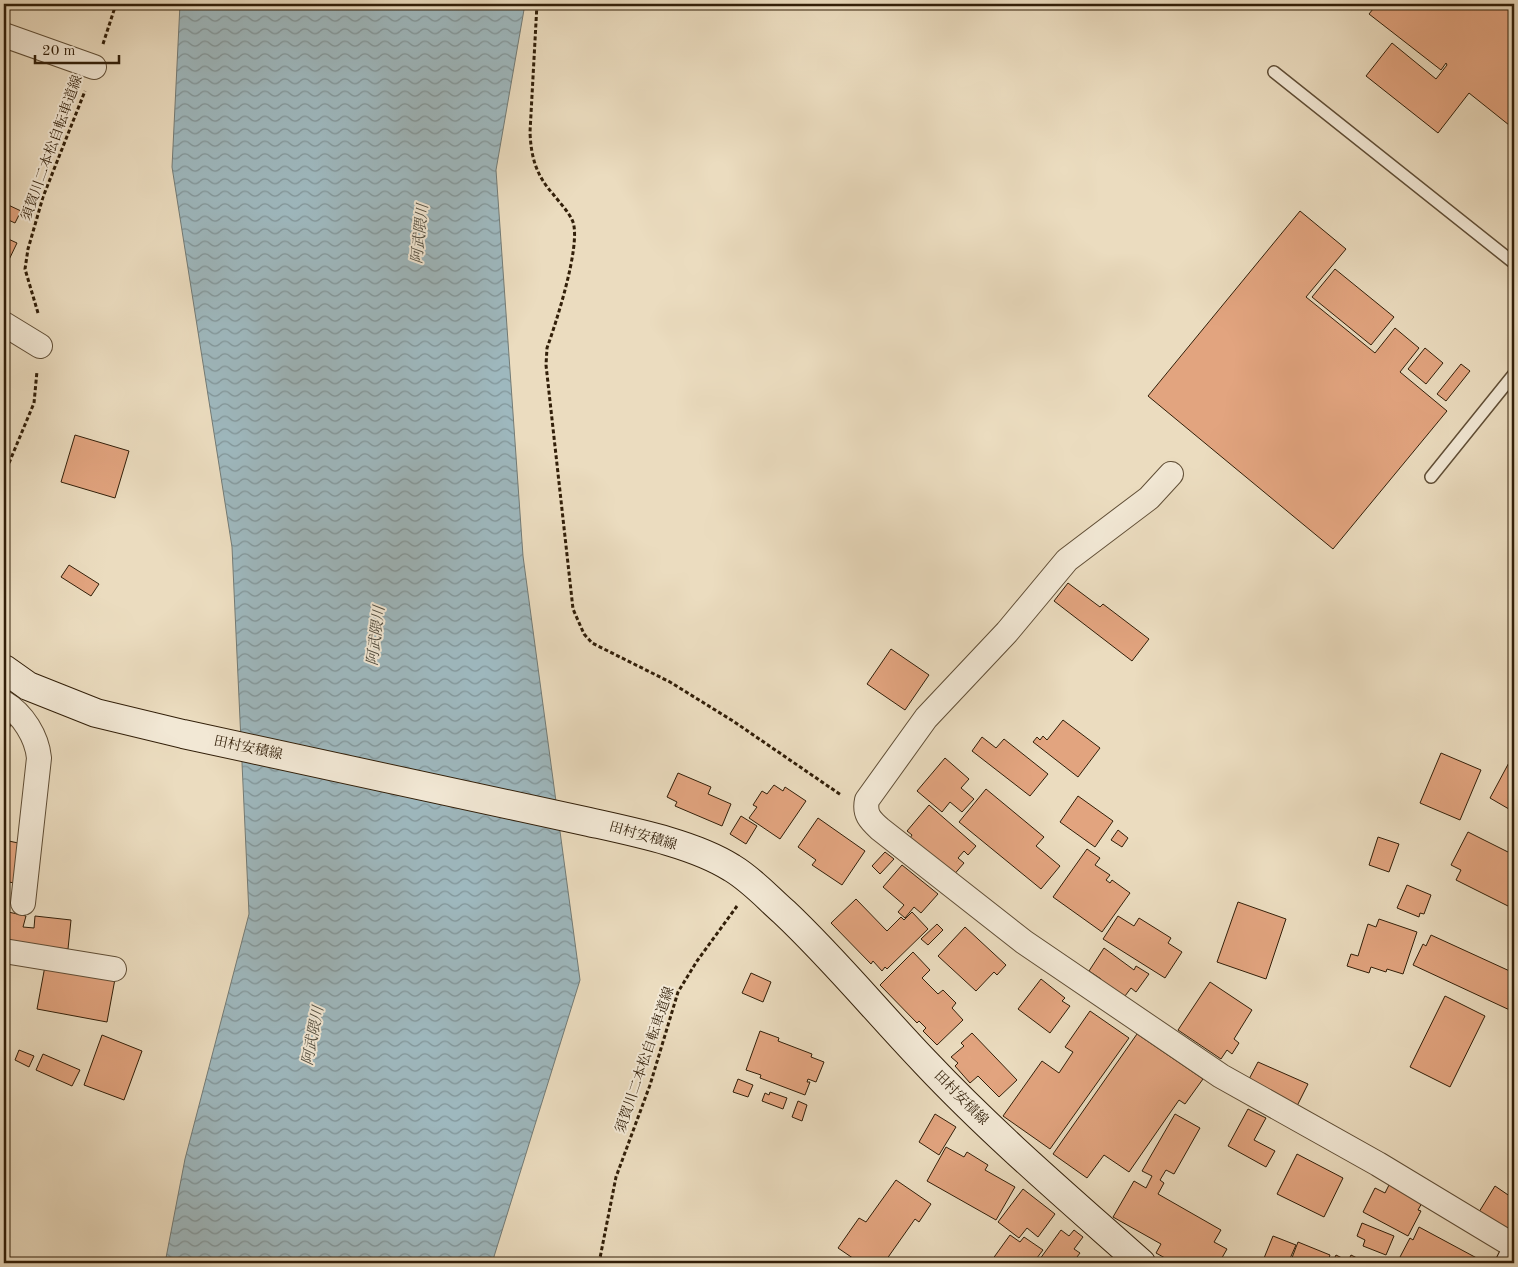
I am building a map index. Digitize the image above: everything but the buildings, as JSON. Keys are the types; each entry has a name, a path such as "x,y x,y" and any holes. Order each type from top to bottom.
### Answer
{"main road":[{"name":"田村安積線","path":"4,669 28,686 78,706 183,734 639,834 709,856 733,868 799,927 926,1064 1006,1143 1141,1263"},
{"path":"1510,1263 1514,1255"}],"street":[{"path":"4,35 94,67"},
{"path":"4,324 40,346"},
{"path":"1171,474 1149,498 1067,560 1007,632 926,718 868,800 866,812 871,821 880,829 1024,942 1221,1076 1378,1164 1514,1246"},
{"path":"4,703 22,719 38,748 39,758 23,903"},
{"path":"4,951 114,969"}],"lane":[{"path":"1274,72 1514,263"},
{"path":"1431,477 1514,374"}],"path":[{"name":"須賀川二本松自転車道線","path":"4,475 34,403 42,330 26,269 28,249 43,197 94,67 116,4"},
{"path":"537,4 530,132 531,153 534,165 542,180 565,208 573,223 575,244 547,348 546,365 572,609 577,622 592,643 670,682 733,721 866,812"},
{"name":"須賀川二本松自転車道線","path":"599,1263 616,1177 650,1084 678,992 697,961 747,891 750,882"}],"water":[{"name":"阿武隈川","path":"180,4 525,4 496,170 523,556 580,980 492,1263 165,1263 185,1159 249,914 232,547 172,167"}]}
